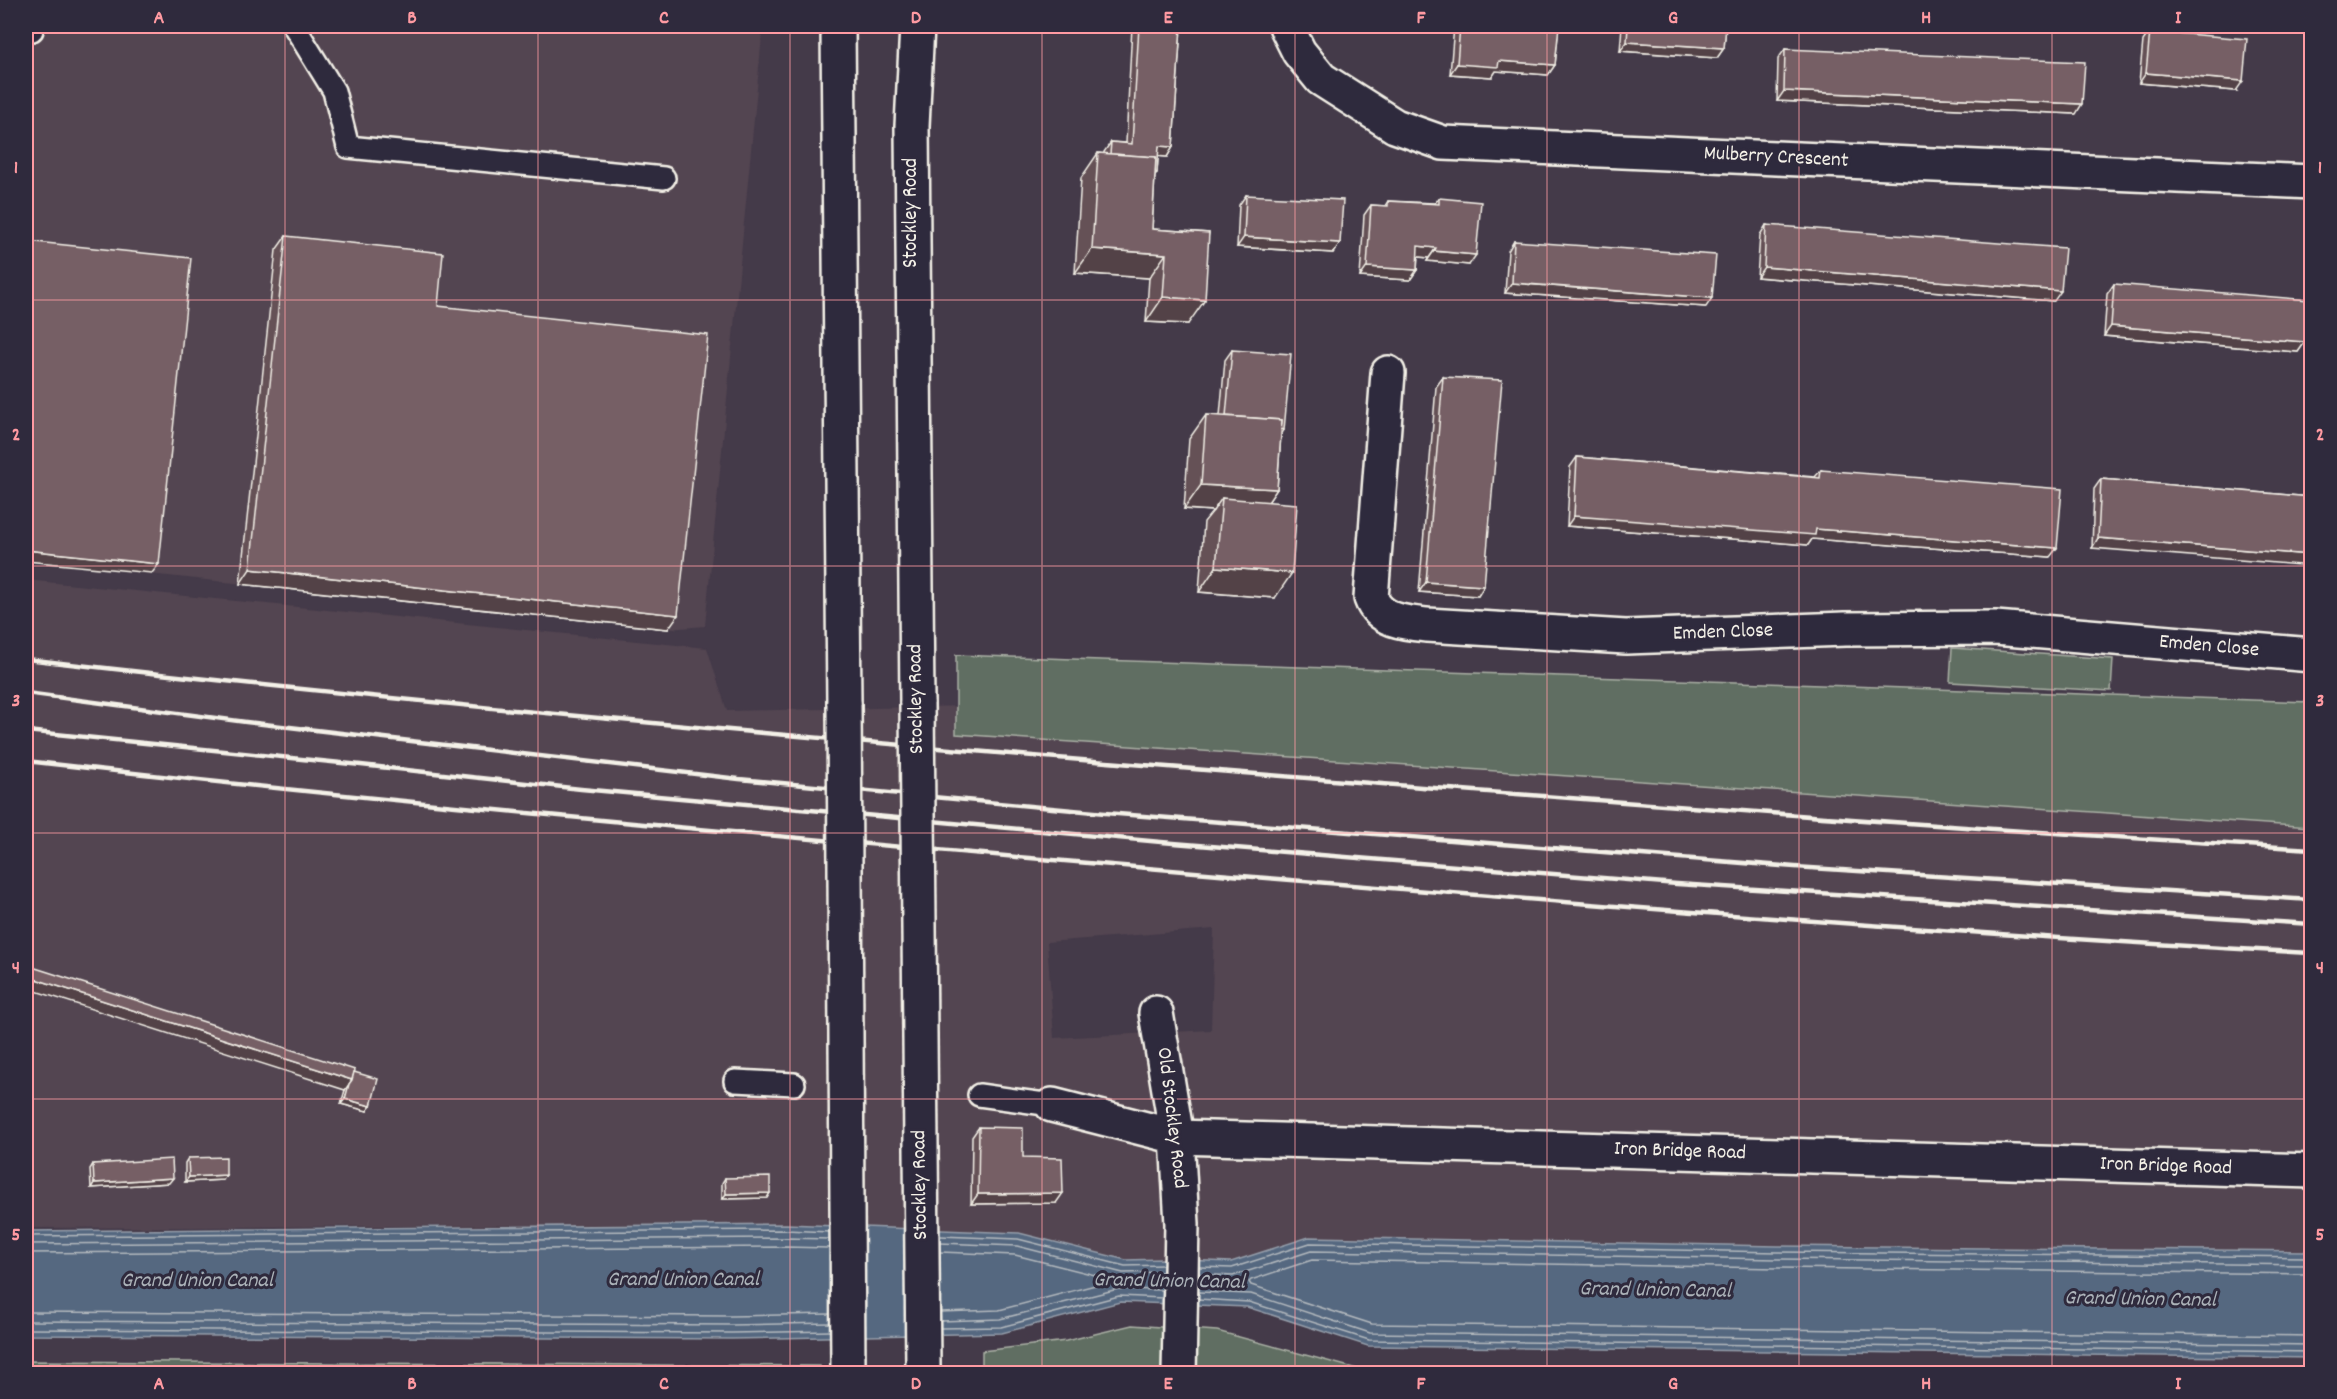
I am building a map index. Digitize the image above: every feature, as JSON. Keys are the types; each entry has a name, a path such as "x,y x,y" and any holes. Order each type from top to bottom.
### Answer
{"street":[{"path":"838,26 848,1371"},
{"name":"Stockley Road","path":"917,26 912,126 923,1371"},
{"name":"Mulberry Crescent","path":"1286,26 1299,51 1321,79 1395,126 1443,143 2312,182"},
{"name":"Emden Close","path":"1388,373 1371,598 1378,610 1395,620 1427,625 1626,637 1845,629 1995,628 2312,655"},
{"name":"Old Stockley Road","path":"1156,1013 1178,1137 1182,1224 1179,1363"},
{"name":"Iron Bridge Road","path":"1052,1105 1178,1137 2312,1171"}],"lane":[{"path":"294,26 334,91 348,147 664,178"},
{"path":"735,1081 794,1084"},
{"path":"979,1095 1052,1105"}],"shaded area":[{"path":"26,26 763,26 705,626 668,629 26,561"},
{"path":"26,580 707,648 727,711 1017,705 2311,749 2311,1251 1778,1246 1309,1237 1231,1262 1126,1260 1018,1233 786,1224 26,1228","holes":["1214,929 1211,1030 1054,1038 1047,942"]}],"green space":[{"path":"1952,648 2113,659 2111,691 1950,682"},
{"path":"956,655 2311,702 2311,827 956,734"},
{"path":"1132,1325 1217,1331 1372,1373 982,1373 982,1351 1066,1341"},
{"path":"26,1361 820,1366 820,1373 26,1374"}],"water":[{"name":"Grand Union Canal","path":"786,1224 1019,1233 1126,1260 1231,1262 1309,1237 1778,1246 2311,1251 2311,1358 1368,1346 1247,1307 1120,1302 1002,1333 732,1339 26,1335 26,1231"}],"building":[{"path":"1139,26 1181,26 1173,147 1159,146 1157,173 1155,173 1156,157 1110,154 1111,142 1132,144"},
{"path":"1460,26 1559,26 1555,65 1499,61 1498,67 1457,64"},
{"path":"1628,26 1726,26 1724,48 1627,42"},
{"path":"2150,31 2247,39 2243,81 2146,73"},
{"path":"1785,49 2085,62 2082,104 1784,91"},
{"path":"1098,153 1156,157 1152,229 1209,233 1205,300 1163,297 1166,254 1092,249"},
{"path":"1246,195 1343,200 1340,243 1244,237"},
{"path":"1439,198 1481,202 1476,255 1434,251 1436,248 1418,246 1417,270 1367,267 1371,205 1388,206 1388,201 1439,204"},
{"path":"1766,225 2065,248 2061,291 1764,267"},
{"path":"286,236 443,253 438,306 708,335 678,615 250,569"},
{"path":"26,241 191,258 159,564 26,550"},
{"path":"1514,241 1716,255 1712,298 1512,283"},
{"path":"2114,284 2309,300 2305,342 2111,326"},
{"path":"1232,350 1291,354 1284,430 1281,429 1282,420 1226,416"},
{"path":"1443,377 1502,380 1484,586 1426,582"},
{"path":"1206,415 1282,420 1277,489 1201,485"},
{"path":"1577,457 1820,478 1821,470 2062,489 2057,548 1816,529 1815,535 1574,516"},
{"path":"2101,479 2312,497 2312,555 2098,538"},
{"path":"1222,498 1297,504 1292,573 1216,567"},
{"path":"26,965 355,1070 352,1080 26,976"},
{"path":"354,1072 378,1079 371,1106 345,1099"},
{"path":"979,1127 1023,1128 1023,1157 1062,1158 1063,1193 978,1194"},
{"path":"226,1157 226,1175 189,1177 188,1158"},
{"path":"172,1159 173,1178 94,1183 93,1164"},
{"path":"770,1177 770,1193 726,1194 725,1178"}],"railway":[{"path":"26,659 524,711 1024,755 1834,818 2312,849"},
{"path":"26,693 246,722 739,779 1105,813 1795,867 2312,900"},
{"path":"26,731 581,789 1161,842 1677,884 2312,924"},
{"path":"26,761 481,809 1242,876 1910,928 2312,953"}]}
